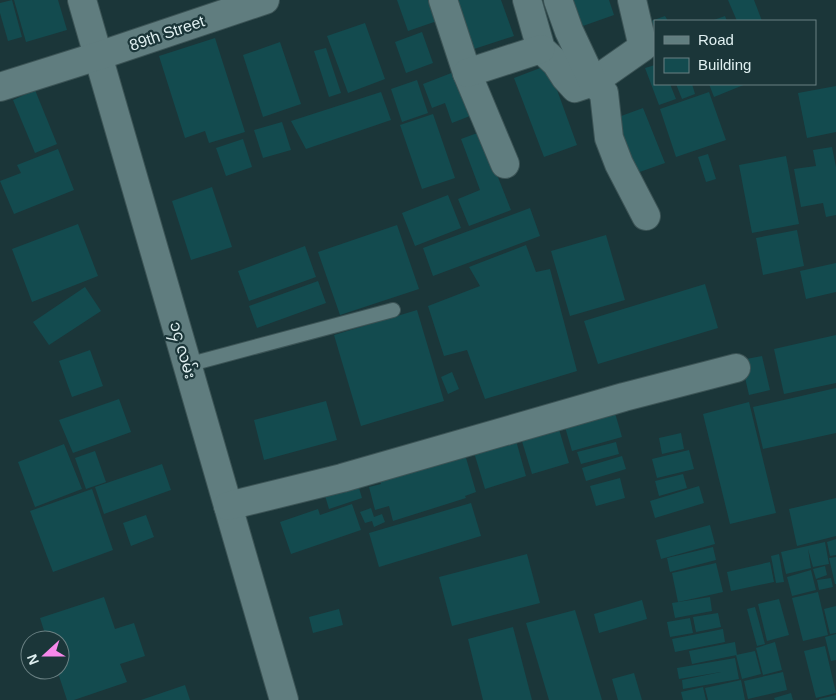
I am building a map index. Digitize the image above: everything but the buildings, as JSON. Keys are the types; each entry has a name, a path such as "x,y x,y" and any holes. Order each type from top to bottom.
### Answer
{"street":[{"name":"၁၄ လမ်း","path":"82,0 284,700"},
{"name":"89th Street","path":"0,87 265,0"},
{"path":"443,0 467,73 506,164"},
{"path":"527,0 541,49 556,63 575,88 593,82 643,46 632,0"},
{"path":"558,0 569,31 593,82 604,93 609,138 619,164 646,216"},
{"path":"467,73 541,49"},
{"path":"228,506 342,478 624,397 736,368"}],"lane":[{"path":"188,365 393,310"}]}
